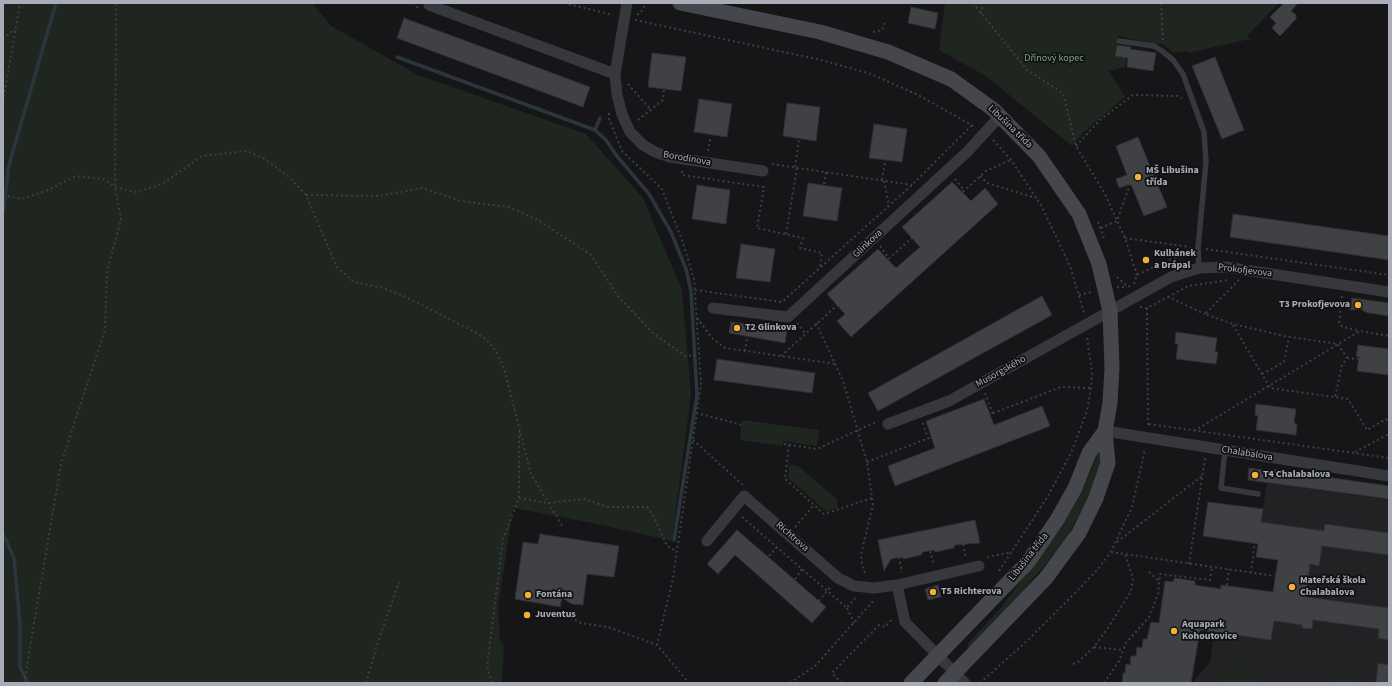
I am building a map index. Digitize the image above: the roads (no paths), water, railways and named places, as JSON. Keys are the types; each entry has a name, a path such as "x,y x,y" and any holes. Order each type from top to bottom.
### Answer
{"street":[{"name":"Borodinova","path":"627,3 623,18 615,74 617,95 622,114 630,132 643,145 655,152 684,159 767,167"},
{"name":"Libušina třída","path":"680,3 820,32 888,52 951,79 1000,116 1039,156 1079,214 1099,264 1110,311 1112,368 1110,403 1105,431 1108,462 1096,498 1079,533 1046,578 955,680"},
{"path":"427,8 615,74"},
{"name":"Glinkova","path":"713,308 788,317 967,152 1000,116"},
{"name":"Prokofjevova","path":"1110,311 1171,277 1199,268 1226,267 1389,292"},
{"name":"Musorgského","path":"884,422 949,400 1083,321 1110,311"},
{"name":"Libušina třída","path":"911,683 1028,562 1057,520 1075,488 1089,453 1105,431"},
{"name":"Chalabalova","path":"1105,431 1389,476"},
{"name":"Richtrova","path":"706,541 744,496 838,578 854,586 874,588 897,585 980,562"},
{"path":"897,585 906,622 938,654 955,680"}],"lane":[{"path":"1119,41 1154,46 1162,50 1173,60 1183,74 1204,132 1206,162 1198,251 1199,268"},
{"path":"1225,451 1221,488 1258,494"}],"waterway":[{"path":"3,213 9,165 56,3"},
{"path":"397,57 595,130"},
{"path":"600,118 595,130 606,140 616,155 649,194 671,232 686,269 691,291 697,395 674,540"},
{"path":"3,534 14,558 20,625 20,667 28,683"}],"place":[{"name":"MŠ Libušina třída","path":"1138,177"},
{"name":"Kulhánek a Drápal","path":"1146,260"},
{"name":"T3 Prokofjevova","path":"1358,305"},
{"name":"T2 Glinkova","path":"737,328"},
{"name":"T4 Chalabalova","path":"1255,475"},
{"name":"Mateřská škola Chalabalova","path":"1292,587"},
{"name":"T5 Richterova","path":"933,592"},
{"name":"Fontána","path":"528,595"},
{"name":"Juventus","path":"527,615"},
{"name":"Aquapark Kohoutovice","path":"1174,631"}],"park label":[{"name":"Dřínový kopec","path":"1054,59"}]}
